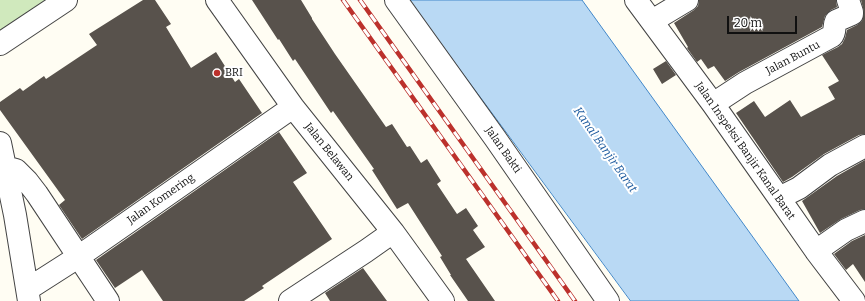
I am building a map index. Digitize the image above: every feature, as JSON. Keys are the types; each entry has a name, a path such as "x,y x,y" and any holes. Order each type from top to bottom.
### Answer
{"street":[{"path":"0,44 66,0"},
{"name":"Jalan Belawan","path":"217,0 293,107 393,232 443,301"},
{"name":"Jalan Bakti","path":"396,0 495,138 608,301"},
{"name":"Jalan Inspeksi Banjir Kanal Barat","path":"636,0 713,104 816,251 854,301"},
{"path":"652,21 687,0"},
{"name":"Jalan Buntu","path":"713,104 745,83 832,36 836,21 852,14 848,0"},
{"name":"Jalan Komering","path":"28,295 78,257 293,107"},
{"path":"0,143 5,167 8,217 28,295"},
{"path":"780,198 799,188 830,165 865,146"},
{"path":"5,167 16,170 37,194 108,301"},
{"path":"816,251 846,230 865,221"},
{"path":"290,301 393,232"}],"green space":[{"path":"0,0 70,0 0,51"}],"water":[{"name":"Kanal Banjir Barat","path":"409,0 582,0 799,301 631,301"}],"building":[{"path":"143,0 155,0 171,24 166,27 191,68 216,52 235,82 239,79 262,113 82,239 59,205 65,200 0,110 0,102 20,88 23,91 44,76 46,79 97,45 89,34"},
{"path":"252,0 301,0 335,54 386,127 392,124 407,147 410,146 421,163 427,159 441,181 437,184 457,214 466,208 478,226 473,230 485,247 466,259 495,301 468,301 450,275 440,257 442,256 408,203 397,209 372,170 374,169 333,111 331,113 295,59 293,61"},
{"path":"699,0 836,0 837,7 825,16 822,27 725,81 714,66 708,69 701,59 697,62 687,48 688,47 674,23 694,10 698,6"},
{"path":"861,0 865,0 865,134 859,135 824,154 783,182 736,113 754,101 765,117 790,100 801,117 835,99 828,87 839,81 822,55 842,44 847,30 862,21 864,12"},
{"path":"666,61 676,75 662,84 653,69"},
{"path":"279,132 307,173 293,182 332,239 262,286 264,288 244,301 163,301 142,270 115,288 96,260"},
{"path":"865,160 865,209 841,219 820,233 802,201 837,176"},
{"path":"865,235 865,282 853,264 846,270 834,254 852,241"},
{"path":"363,268 387,301 330,301 325,293"}],"railway":[{"path":"343,0 558,301"},
{"path":"360,0 575,301"}],"place":[{"name":"BRI","path":"217,73"}]}
